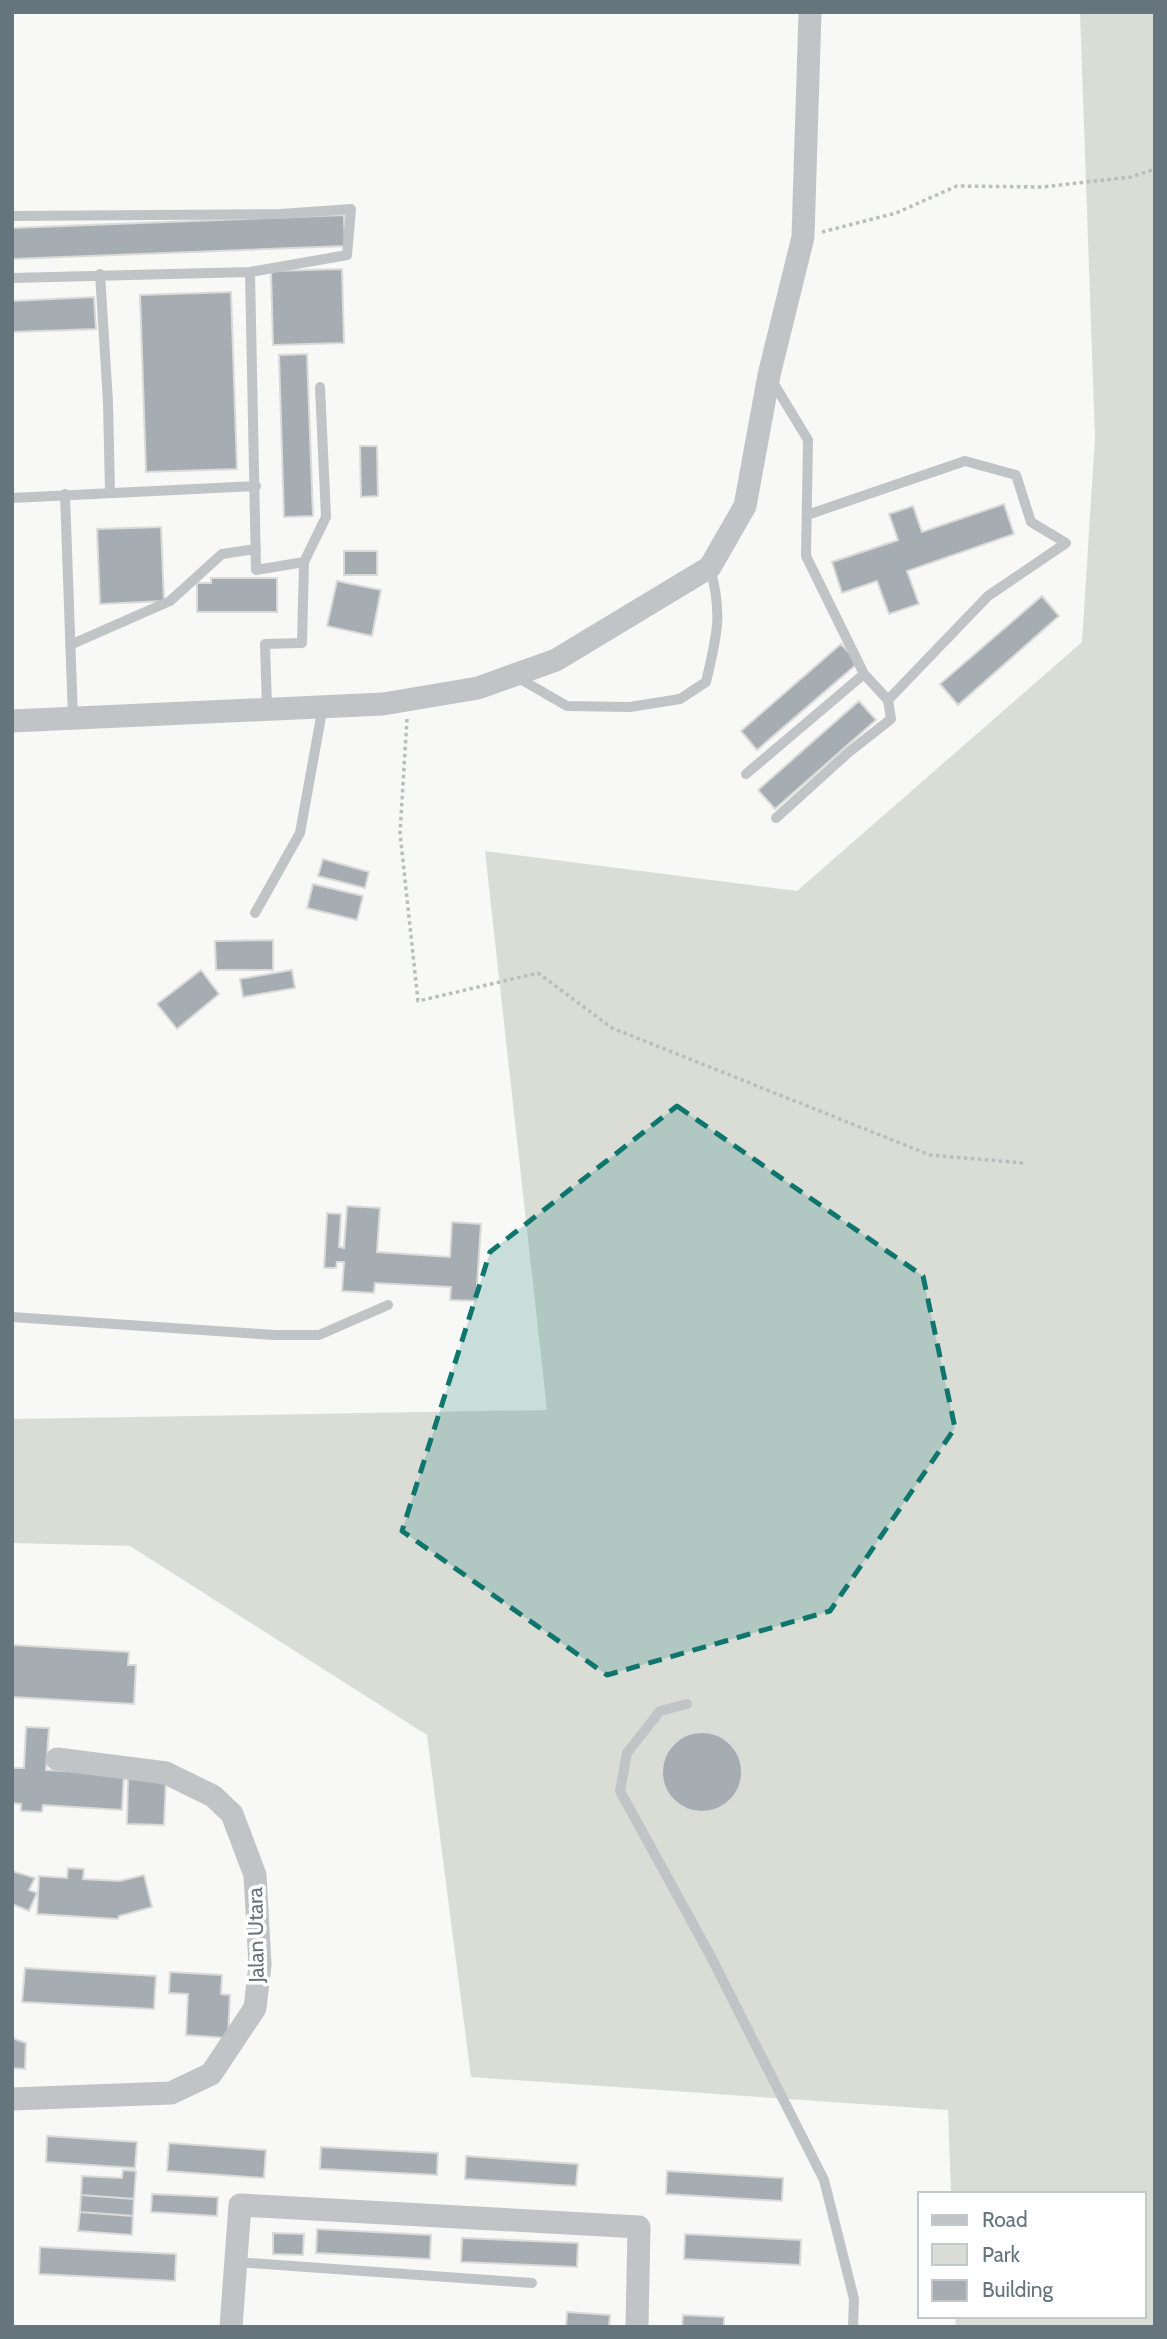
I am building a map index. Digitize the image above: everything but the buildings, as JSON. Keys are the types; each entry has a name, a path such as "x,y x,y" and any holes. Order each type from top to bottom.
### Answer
{"street":[{"path":"12,721 409,700 478,688 556,660 709,567 745,506 769,374 803,237 810,12"},
{"name":"Jalan Utara","path":"12,2099 170,2093 211,2074 256,2008 260,1965 256,1875 232,1814 213,1796 166,1773 57,1759"},
{"path":"231,2327 240,2205 639,2227 636,2327"}],"lane":[{"path":"12,216 281,214 351,209 347,255 250,272 12,278"},
{"path":"250,272 256,570 304,562"},
{"path":"100,274 108,402 110,492"},
{"path":"769,374 808,440 806,556 864,674 888,700 891,719 849,752 776,818"},
{"path":"267,709 265,644 302,643 304,562 326,517 320,387"},
{"path":"807,515 965,461 1016,475 1031,522 1066,543 988,596 888,700"},
{"path":"12,498 256,486"},
{"path":"65,494 73,718"},
{"path":"70,645 170,601 222,554 256,549"},
{"path":"514,675 567,706 630,707 680,699 706,682 719,624 718,597 709,567"},
{"path":"746,774 864,674"},
{"path":"254,913 300,833 323,706"},
{"path":"12,1317 274,1335 319,1335 388,1304"},
{"path":"687,1704 660,1711 643,1732 627,1753 620,1791 710,1955 824,2180 854,2300 853,2327"},
{"path":"236,2262 532,2283"}],"path":[{"path":"803,237 896,213 957,186 1042,187 1131,177 1155,169"},
{"path":"409,700 400,833 418,1000 538,973 612,1028 930,1155 1023,1163"}],"highlighted area":[{"path":"677,1106 923,1276 955,1428 830,1611 607,1675 402,1531 490,1252"}],"green space":[{"path":"1080,12 1155,12 1155,2327 956,2327 955,2318 1146,2318 1146,2192 951,2192 948,2110 471,2077 427,1735 130,1546 12,1543 12,1419 547,1410 485,851 797,891 1082,642 1095,438"}]}
